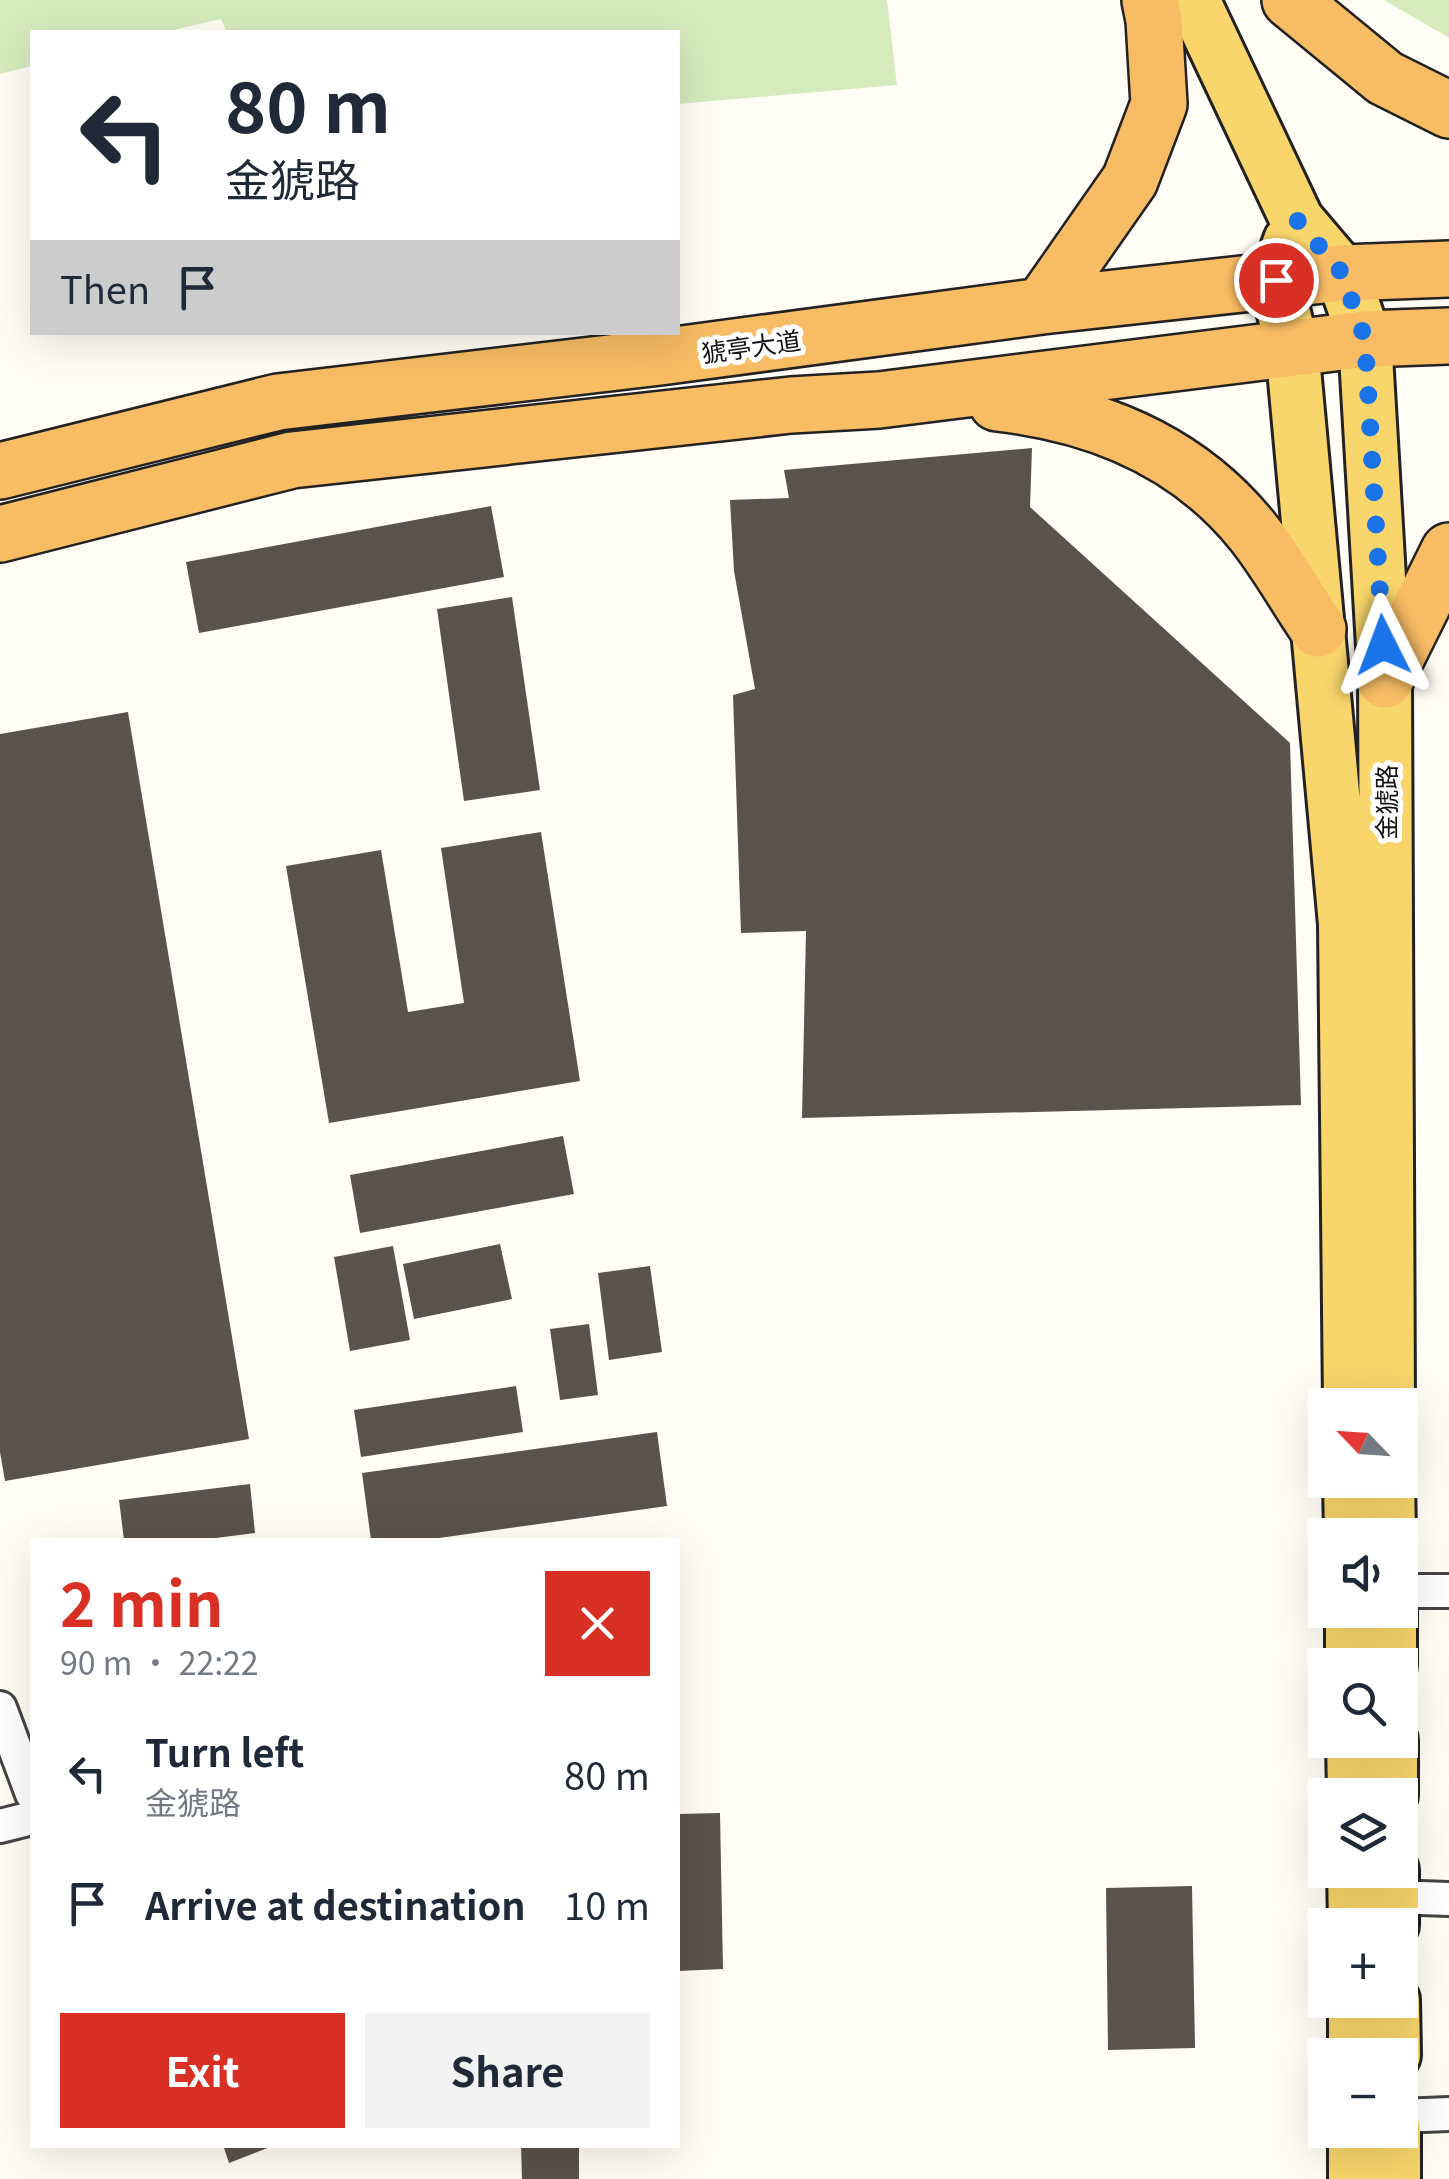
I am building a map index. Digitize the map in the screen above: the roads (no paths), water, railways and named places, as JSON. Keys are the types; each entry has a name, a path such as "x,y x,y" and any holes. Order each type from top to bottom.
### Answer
{"highway":[{"path":"1042,306 1130,180 1159,104 1150,0"},
{"path":"1290,0 1385,78 1449,110"},
{"name":"猇亭大道","path":"0,471 278,402 1042,306 1342,273 1449,269"},
{"path":"0,534 292,460 879,400 1365,339 1449,336"},
{"path":"879,400 970,400 1048,409 1117,431 1168,456 1214,488 1254,534 1318,629"},
{"path":"1385,680 1449,551"}],"main road":[{"name":"金猇路","path":"1193,0 1297,220 1342,273 1365,339 1385,680 1388,1388"},
{"path":"1276,280 1297,220"},
{"name":"金猇路","path":"1276,280 1292,347 1345,924 1350,1388"},
{"path":"1355,2148 1355,2179"},
{"path":"1394,2148 1394,2179"}],"street":[{"path":"1418,1592 1449,1591"},
{"path":"0,1708 30,1789"},
{"path":"0,1826 30,1818"},
{"path":"1377,1898 1449,1899"},
{"path":"1418,2115 1449,2114"}]}
